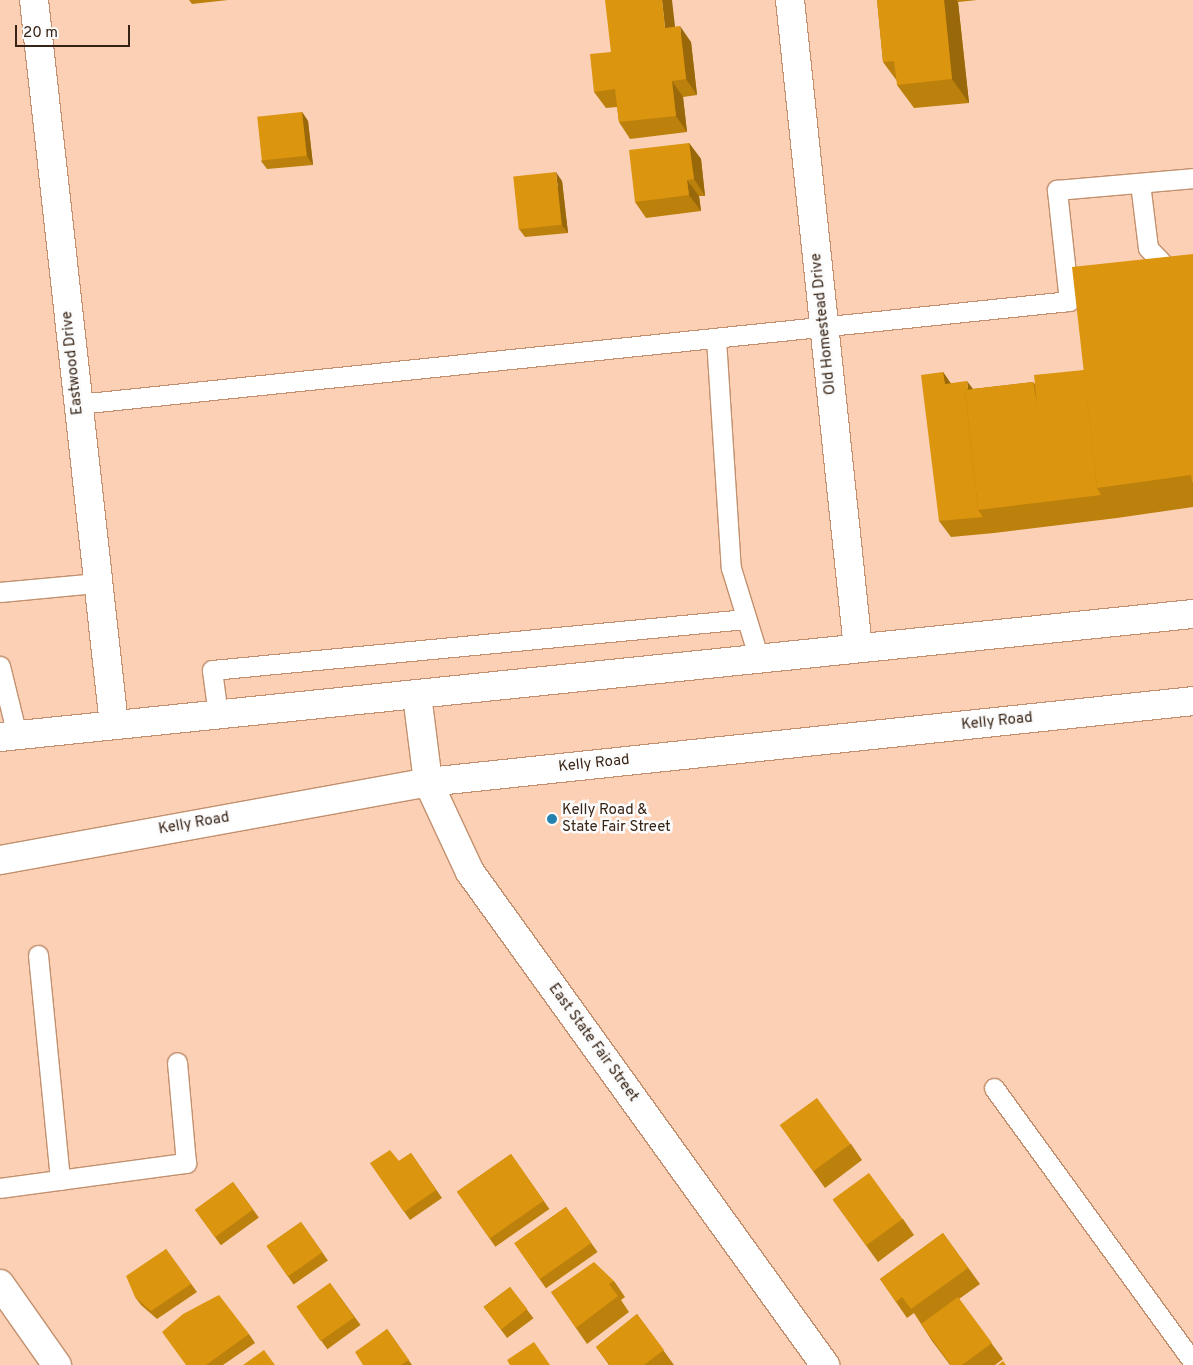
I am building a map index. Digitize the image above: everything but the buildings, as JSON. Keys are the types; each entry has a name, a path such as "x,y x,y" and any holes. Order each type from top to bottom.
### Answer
{"street":[{"name":"Eastwood Drive","path":"34,0 114,725"},
{"name":"Old Homestead Drive","path":"790,0 858,648"},
{"path":"9,736 1193,614"},
{"name":"East State Fair Street","path":"417,695 428,782 470,872 825,1365"},
{"name":"Kelly Road","path":"0,860 428,782 1193,701"},
{"path":"0,1284 57,1365"}],"lane":[{"path":"78,404 824,329 1069,301 1057,190 1193,178"},
{"path":"1140,183 1148,248 1167,268 1193,267"},
{"path":"716,339 730,568 759,658"},
{"path":"0,592 97,583"},
{"path":"218,715 212,670 746,619"},
{"path":"0,666 9,736"},
{"path":"38,955 60,1180"},
{"path":"0,1188 186,1164 177,1062"},
{"path":"994,1088 1193,1362"}],"place":[{"name":"Kelly Road & State Fair Street","path":"552,819"}]}
